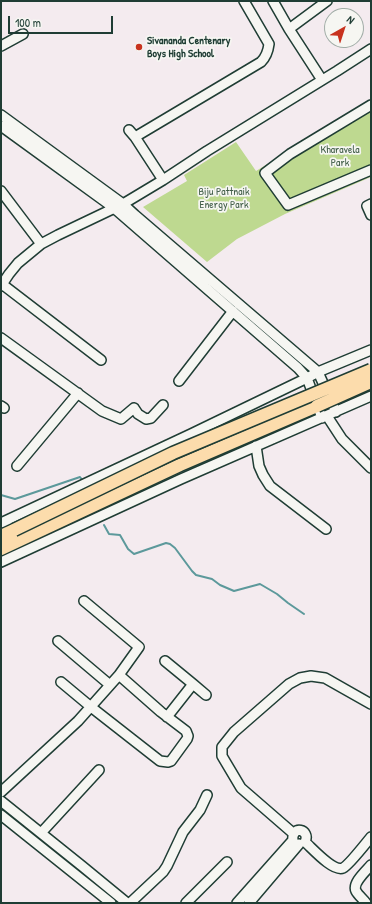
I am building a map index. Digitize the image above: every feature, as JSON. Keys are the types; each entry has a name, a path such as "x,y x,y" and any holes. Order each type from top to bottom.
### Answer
{"highway":[{"path":"1,549 16,535 173,453 371,370"},
{"path":"1,536 16,535 371,382"}],"street":[{"path":"163,180 132,134 261,62 266,57 269,44 244,1"},
{"path":"273,1 289,30 322,80"},
{"path":"289,30 328,1"},
{"path":"1,46 23,34"},
{"path":"101,360 2,285 8,274 40,244 123,204 371,49"},
{"path":"371,106 290,154 265,173 288,205 371,170"},
{"path":"1,115 123,204 318,372 336,412"},
{"path":"1,126 114,208 298,368 307,378 324,417 342,439 371,468"},
{"path":"1,191 40,244"},
{"path":"371,204 367,206 371,215"},
{"path":"180,381 233,311"},
{"path":"1,338 102,411 121,420 134,408 138,414 146,420 151,418 163,404"},
{"path":"1,523 191,434 318,372 371,350"},
{"path":"17,466 78,393"},
{"path":"1,562 174,482 371,396"},
{"path":"256,446 259,466 270,486 326,529"},
{"path":"1,792 78,721 110,685 139,647 84,601"},
{"path":"58,641 110,685"},
{"path":"165,661 206,695"},
{"path":"61,682 90,707 160,761 171,761 187,739 188,736 186,731 167,717 118,675"},
{"path":"371,704 325,678 311,676 300,678 289,684 234,732 222,747 222,756 241,788 298,840 329,864 338,868 344,868 371,837"},
{"path":"167,717 193,684"},
{"path":"42,833 99,770"},
{"path":"130,903 163,872 183,832 200,810 207,795"},
{"path":"1,801 127,903"},
{"path":"1,815 111,903"},
{"path":"237,903 278,863 298,840"},
{"path":"186,903 227,862"},
{"path":"249,903 278,863"},
{"path":"366,903 355,889 357,881 371,865"}],"green space":[{"path":"371,100 371,177 285,214 237,239 207,262 143,207 187,181 184,175 236,142 256,171"}],"waterway":[{"path":"1,495 15,499 80,477 83,481"},
{"path":"104,525 109,534 120,535 128,549 134,554 166,543 170,544 175,548 196,575 212,579 220,585 234,591 260,584 277,594 304,614"}],"place":[{"name":"Sivananda Centenary Boys High School","path":"139,47"}],"park label":[{"name":"Kharavela Park","path":"340,156"},
{"name":"Biju Pattnaik Energy Park","path":"224,198"}]}
